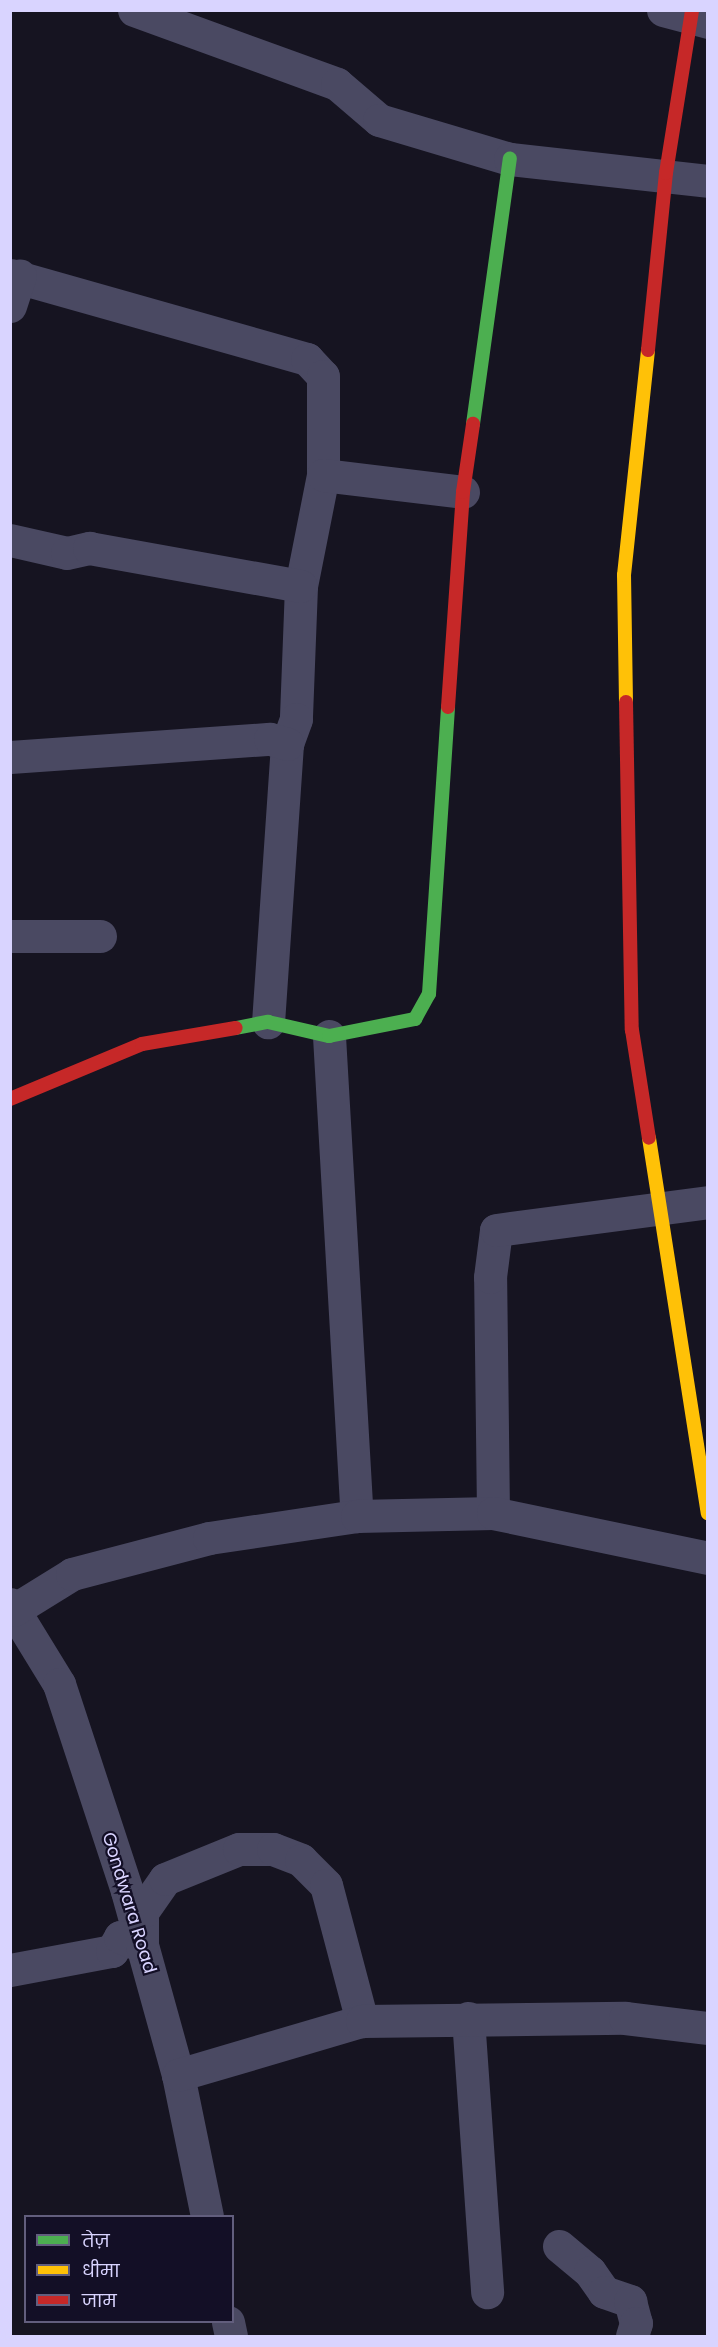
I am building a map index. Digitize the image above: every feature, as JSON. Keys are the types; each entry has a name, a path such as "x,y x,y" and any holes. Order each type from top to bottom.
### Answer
{"street":[{"path":"134,10 337,84 379,120 510,159 666,173 708,181"},
{"path":"689,15 666,173 624,575 632,1030 657,1208 708,1513"},
{"path":"10,1099 142,1044 267,1022 329,1036 415,1019 429,994 463,492 510,159"},
{"path":"14,286 306,359 323,376 323,476 301,586 296,719 287,744 267,1022"},
{"path":"323,476 463,492"},
{"path":"10,540 67,553 89,548 301,586"},
{"path":"10,757 270,739 287,744"},
{"path":"10,936 100,936"},
{"path":"329,1036 357,1516"},
{"path":"493,1513 490,1277 496,1230 708,1202"},
{"path":"12,1607 72,1574 209,1538 357,1516 493,1513 705,1558 708,1518"},
{"name":"Gondwara Road","path":"12,1607 58,1684 142,1946 178,2075 207,2215"},
{"path":"10,1970 112,1951 120,1937 142,1946 142,1912 165,1879 239,1849 273,1849 301,1860 326,1885 362,2020"},
{"path":"468,2018 487,2292"},
{"path":"178,2075 362,2020 625,2018 708,2028"},
{"path":"559,2246 590,2272 604,2292 630,2301 636,2323 632,2337"}],"traffic: fast":[{"path":"473,424 510,159"},
{"path":"236,1028 268,1022 329,1036 415,1019 429,994 448,707"}],"traffic: slow":[{"path":"626,702 624,575 648,350"},
{"path":"649,1138 708,1513"}],"traffic: jam":[{"path":"648,350 666,173 692,10"},
{"path":"448,707 463,492 473,424"},
{"path":"626,702 632,1030 649,1138"},
{"path":"10,1099 142,1044 236,1028"}]}
